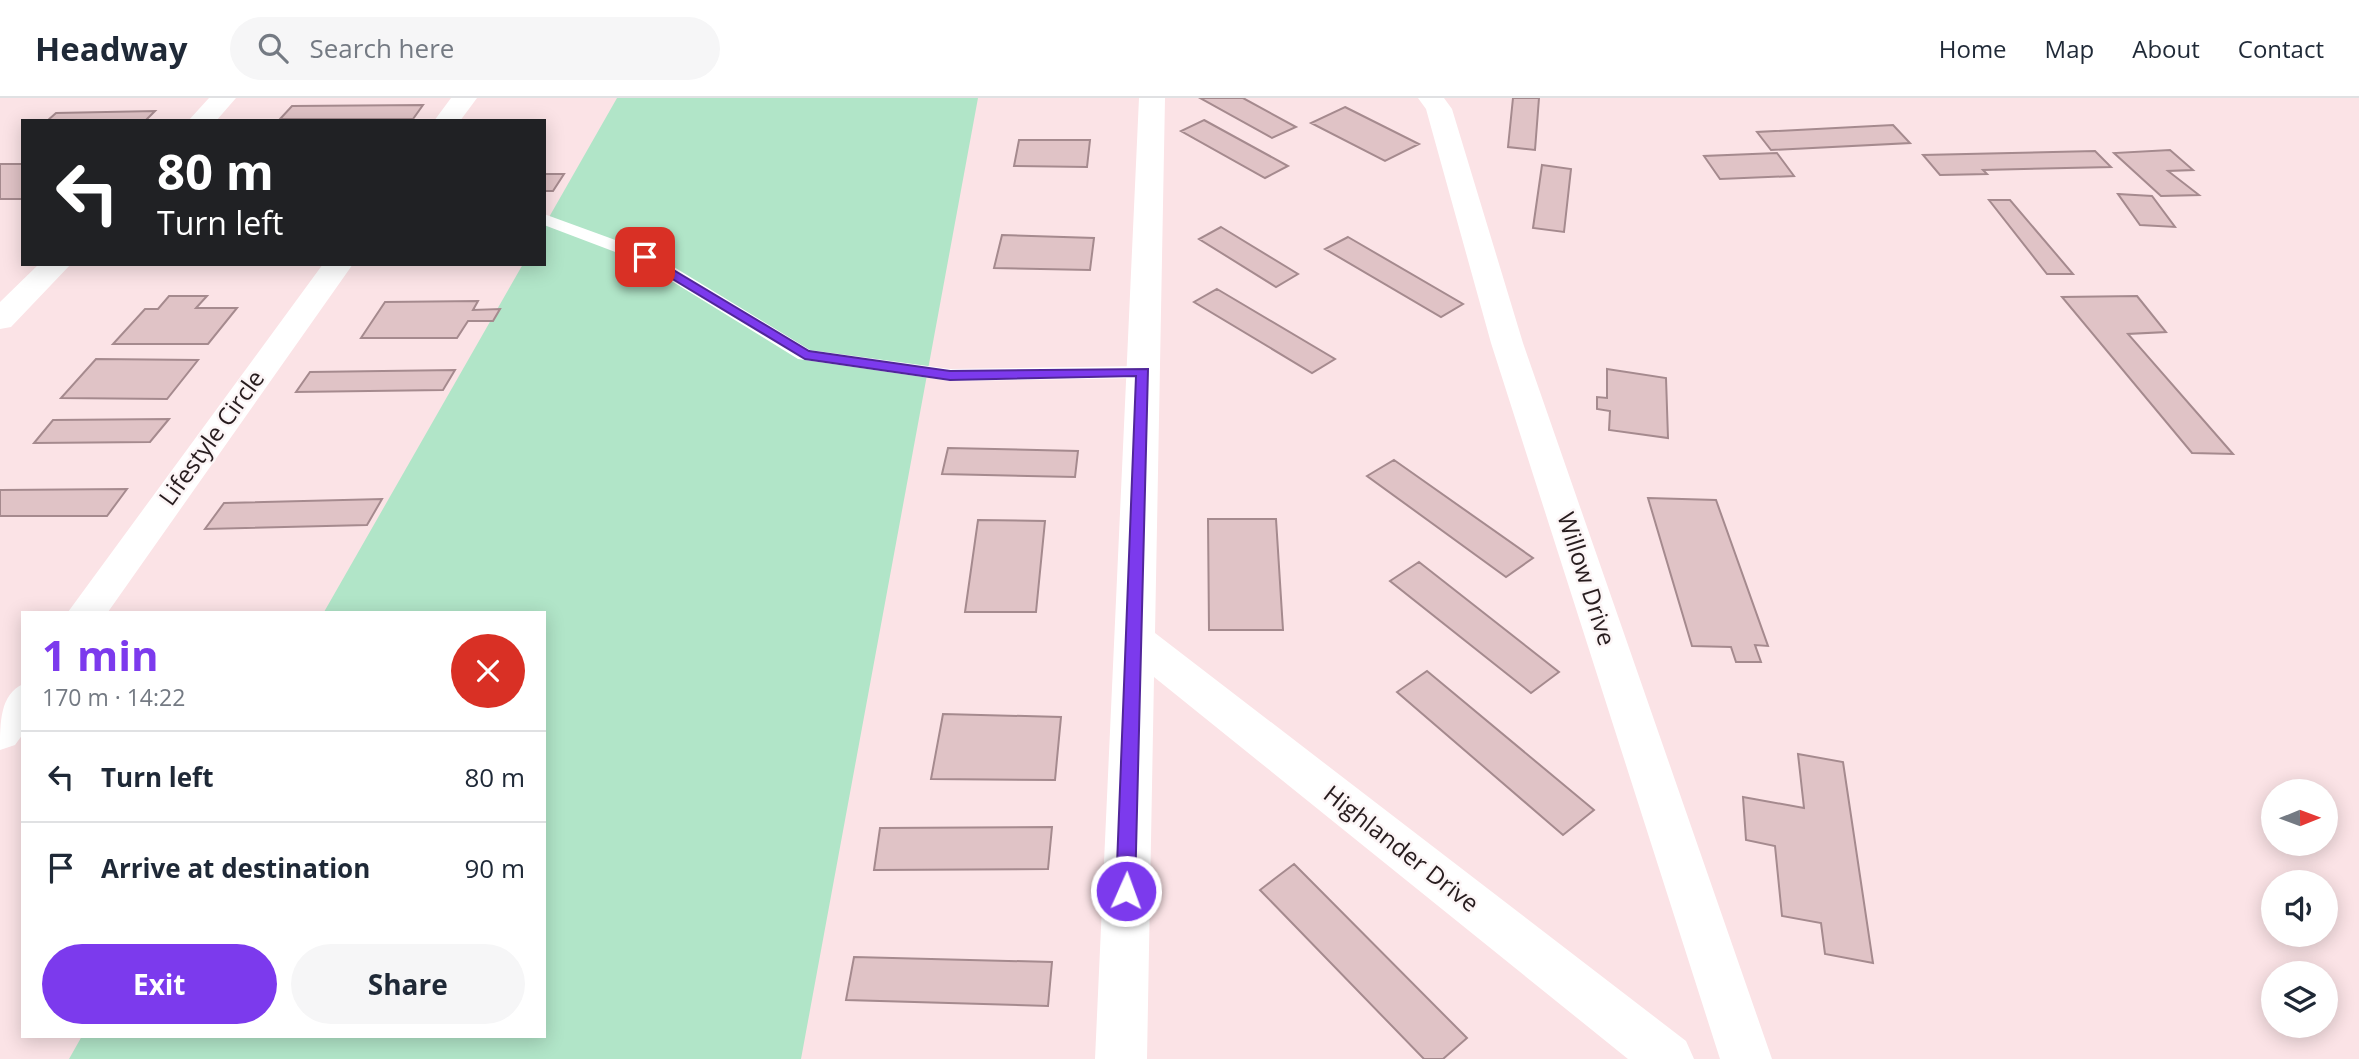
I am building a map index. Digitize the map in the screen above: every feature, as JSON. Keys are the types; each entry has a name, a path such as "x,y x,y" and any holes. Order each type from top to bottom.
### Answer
{"street":[{"path":"203,119 223,98"},
{"path":"448,119 464,98"},
{"path":"1121,1059 1152,98"},
{"name":"Willow Drive","path":"1431,98 1439,109 1507,343 1746,1059"},
{"path":"0,320 54,266"},
{"name":"Lifestyle Circle","path":"88,611 337,266"},
{"name":"Highlander Drive","path":"1134,639 1668,1059"},
{"path":"0,733 21,704"}],"lane":[{"path":"546,220 645,257 805,355 950,375 1143,372"}],"green space":[{"path":"617,98 978,98 801,1059 69,1059 81,1038 546,1038 546,611 325,611 522,266 546,266 546,222"}],"building":[{"path":"1200,98 1243,98 1296,127 1272,138"},
{"path":"1513,98 1539,98 1535,150 1508,147"},
{"path":"423,105 413,119 280,119 292,106"},
{"path":"1345,107 1419,144 1385,161 1311,123"},
{"path":"155,111 147,119 49,119 56,113"},
{"path":"1204,120 1288,166 1265,178 1181,131"},
{"path":"1893,125 1910,143 1771,150 1757,132"},
{"path":"1019,140 1090,140 1087,167 1014,166"},
{"path":"2170,150 2193,170 2168,171 2199,195 2161,196 2114,153"},
{"path":"2095,151 2111,167 1983,170 1987,174 1940,175 1923,155"},
{"path":"1777,153 1794,176 1720,179 1704,156"},
{"path":"0,164 21,164 21,199 0,199"},
{"path":"1542,165 1571,169 1564,232 1533,228"},
{"path":"546,174 564,174 553,191 546,191"},
{"path":"2118,194 2152,196 2175,227 2140,225"},
{"path":"1989,200 2010,200 2073,274 2047,274"},
{"path":"1221,227 1298,274 1276,287 1199,239"},
{"path":"1002,235 1094,238 1090,270 994,268"},
{"path":"1348,237 1463,304 1441,317 1325,249"},
{"path":"1217,289 1335,359 1312,373 1194,302"},
{"path":"169,296 207,296 196,308 237,308 208,344 113,344 145,309 158,309"},
{"path":"2137,296 2166,332 2128,334 2233,454 2192,453 2062,297"},
{"path":"478,301 473,310 500,309 493,321 468,321 457,338 361,338 385,302"},
{"path":"96,359 198,360 167,399 61,398"},
{"path":"1607,369 1666,378 1668,438 1609,430 1610,411 1597,409 1597,397 1607,398"},
{"path":"455,370 443,390 296,392 310,372"},
{"path":"169,419 150,442 34,443 53,420"},
{"path":"948,448 1078,451 1075,477 942,474"},
{"path":"1394,460 1533,558 1506,577 1367,476"},
{"path":"127,489 107,516 0,516 0,490"},
{"path":"1648,498 1716,500 1768,646 1755,645 1761,662 1736,662 1731,647 1692,646"},
{"path":"382,499 367,525 205,529 224,503"},
{"path":"1208,519 1276,519 1283,630 1209,630"},
{"path":"978,520 1045,521 1036,612 965,612"},
{"path":"1419,562 1559,672 1531,693 1390,581"},
{"path":"1427,671 1594,810 1563,835 1397,692"},
{"path":"943,714 1061,717 1055,780 931,779"},
{"path":"1798,754 1843,762 1873,963 1825,954 1821,923 1782,916 1775,846 1746,840 1743,797 1804,808"},
{"path":"1052,827 1048,869 874,870 880,828"},
{"path":"1294,864 1467,1038 1443,1059 1424,1059 1260,890"},
{"path":"854,957 1052,962 1048,1006 846,1000"}],"route":[{"path":"645,257 805,355 950,375 1143,372 1126,891"}]}
